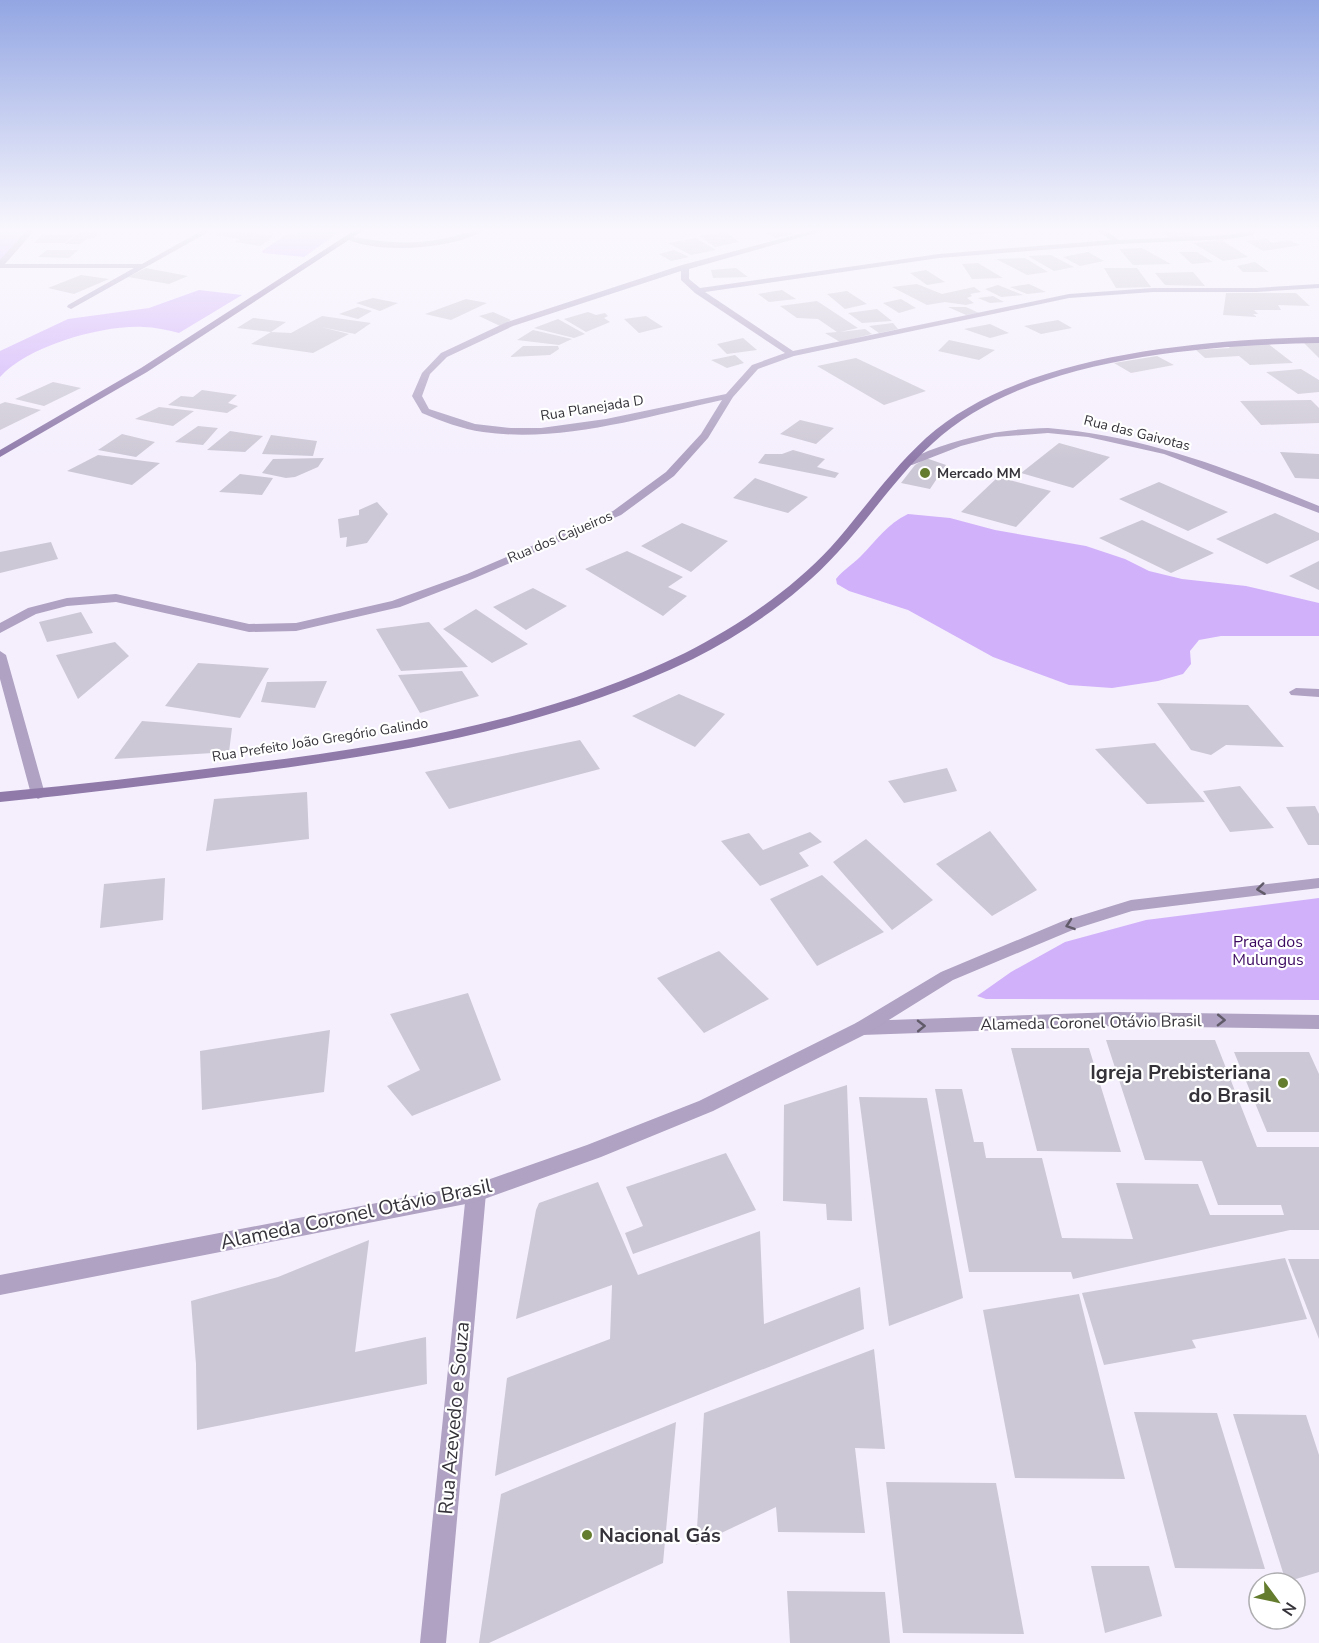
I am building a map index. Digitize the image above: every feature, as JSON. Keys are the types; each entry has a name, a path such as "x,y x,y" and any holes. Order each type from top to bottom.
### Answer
{"main road":[{"path":"0,454 144,370 242,307"},
{"name":"Rua Prefeito João Gregório Galindo","path":"0,797 268,765 368,750 472,729 561,706 620,685 687,657 754,618 800,582 834,550 876,497 942,429 979,404 1027,384 1138,356 1229,344 1319,339"}],"street":[{"name":"Rua Planejada D","path":"563,307 510,324 444,355 426,373 417,396 425,411 453,423 484,429 540,431 729,396"},
{"path":"721,307 792,354"},
{"name":"Rua dos Cajueiros","path":"0,629 7,622 32,611 67,602 116,598 249,628 296,627 396,604 471,576 617,513 670,474 705,436 729,396 755,367 792,354 1019,307"},
{"name":"Rua das Gaivotas","path":"908,463 963,441 1007,432 1061,430 1120,440 1167,453 1319,510"},
{"path":"0,655 38,794"},
{"path":"1296,692 1319,693"},
{"name":"Alameda Coronel Otávio Brasil","path":"0,1285 476,1193 594,1151 706,1106 862,1028 947,976 1069,925 1131,906 1319,883"},
{"name":"Alameda Coronel Otávio Brasil","path":"862,1028 1116,1019 1319,1022"},
{"name":"Rua Azevedo e Souza","path":"433,1643 476,1193"}],"green space":[{"path":"223,307 179,333 156,328 126,327 67,340 28,356 0,377 0,351 68,319 149,308"},
{"path":"908,514 950,518 995,530 1086,546 1125,559 1149,571 1182,579 1246,586 1319,603 1319,636 1221,636 1199,640 1190,651 1191,664 1183,674 1158,681 1112,688 1069,685 993,657 908,610 849,591 837,584 836,579 888,527"},
{"name":"Praça dos Mulungus","path":"1319,898 1319,1000 986,999 977,996 1011,972 1065,942 1146,920"}],"building":[{"path":"358,307 372,311 358,319 339,314"},
{"path":"367,307 390,307 380,311"},
{"path":"445,307 479,307 451,320 425,314"},
{"path":"781,307 826,307 858,328 840,332 865,329 872,334 840,342 825,333 837,332 818,319 797,318"},
{"path":"889,307 916,308 899,313"},
{"path":"948,307 966,307 979,313 966,315"},
{"path":"1224,307 1279,307 1281,310 1254,310 1258,314 1253,314 1257,317 1223,315"},
{"path":"877,309 892,321 862,323 848,313"},
{"path":"493,312 511,320 500,326 479,316"},
{"path":"588,312 596,315 605,313 608,316 604,318 610,322 586,332 564,319"},
{"path":"322,316 371,323 355,334 321,327 349,334 313,353 251,344 271,332 291,333"},
{"path":"646,316 663,327 639,333 624,319"},
{"path":"253,318 286,322 271,332 237,328"},
{"path":"558,319 585,334 574,338 534,328"},
{"path":"1058,320 1072,328 1041,334 1024,326"},
{"path":"893,323 898,329 879,333 869,326"},
{"path":"990,324 1009,333 990,338 964,329"},
{"path":"533,330 572,339 559,345 517,340"},
{"path":"743,338 757,350 727,354 717,344"},
{"path":"949,340 995,350 979,360 938,351"},
{"path":"1319,342 1319,358 1304,343"},
{"path":"1267,343 1293,363 1250,365 1239,356 1205,358 1196,350 1230,348 1226,345"},
{"path":"523,346 558,346 559,349 550,355 510,357"},
{"path":"735,355 744,363 727,368 711,360"},
{"path":"1157,356 1174,365 1131,373 1114,363"},
{"path":"856,358 926,391 884,405 817,366"},
{"path":"1301,369 1319,380 1319,392 1298,394 1266,372"},
{"path":"53,382 81,388 44,406 15,399"},
{"path":"202,390 237,395 228,403 238,406 227,413 168,405 181,396 193,397"},
{"path":"1311,400 1319,408 1319,423 1261,425 1240,401"},
{"path":"5,402 41,410 0,430 0,404"},
{"path":"159,407 194,411 173,426 135,419"},
{"path":"800,420 834,428 816,444 780,434"},
{"path":"198,426 218,428 203,445 175,442"},
{"path":"230,431 263,436 245,452 207,450"},
{"path":"122,434 155,442 136,457 98,450"},
{"path":"271,435 317,441 313,456 262,454"},
{"path":"1059,443 1110,457 1073,488 1021,473"},
{"path":"793,450 825,459 817,467 839,473 835,478 758,463 765,454 782,454"},
{"path":"1280,452 1319,454 1319,479 1295,478"},
{"path":"98,455 160,463 132,485 67,471"},
{"path":"324,458 318,467 295,477 286,478 262,473 273,459"},
{"path":"926,458 946,465 930,489 901,483 915,465"},
{"path":"240,474 273,478 262,495 219,492"},
{"path":"998,477 1051,491 1016,527 961,512"},
{"path":"755,478 808,497 788,513 733,498"},
{"path":"1159,482 1228,512 1188,531 1119,499"},
{"path":"377,502 388,514 367,543 346,547 347,537 340,538 338,519 359,515 359,510"},
{"path":"1275,513 1319,533 1319,540 1267,564 1216,539"},
{"path":"1142,520 1214,553 1171,573 1099,538"},
{"path":"682,523 728,541 691,572 641,546"},
{"path":"51,542 58,559 0,573 0,552"},
{"path":"627,551 683,577 668,587 687,596 663,616 585,569"},
{"path":"1319,561 1319,590 1289,576"},
{"path":"533,588 567,606 526,630 493,607"},
{"path":"476,609 528,644 492,663 443,629"},
{"path":"81,612 93,633 47,642 39,622"},
{"path":"429,622 468,667 401,671 376,629"},
{"path":"115,642 129,656 78,699 56,655"},
{"path":"198,663 269,668 240,718 165,706"},
{"path":"462,671 479,696 420,713 398,675"},
{"path":"327,681 315,708 261,702 267,682"},
{"path":"679,694 725,714 695,747 632,716"},
{"path":"1157,703 1248,705 1284,747 1226,745 1211,755 1191,750"},
{"path":"142,721 232,728 229,752 114,759"},
{"path":"580,740 600,769 449,809 425,772"},
{"path":"1155,743 1205,802 1147,804 1095,749"},
{"path":"947,768 957,791 904,803 888,781"},
{"path":"1240,786 1274,828 1230,832 1203,791"},
{"path":"307,792 309,839 206,851 214,799"},
{"path":"1315,806 1319,814 1319,845 1308,845 1286,807"},
{"path":"990,831 1037,890 992,916 936,864"},
{"path":"810,832 822,842 799,853 809,866 760,886 721,841 749,833 763,850"},
{"path":"866,839 933,900 892,930 833,862"},
{"path":"822,875 884,932 817,966 770,899"},
{"path":"165,878 163,920 100,928 104,884"},
{"path":"719,951 769,999 704,1033 657,978"},
{"path":"468,993 501,1080 412,1116 387,1086 420,1070 390,1014"},
{"path":"330,1030 324,1092 202,1110 200,1051"},
{"path":"1106,1040 1215,1040 1257,1147 1319,1147 1319,1230 1290,1230 1073,1279 1071,1272 969,1272 935,1089 962,1089 974,1142 983,1142 986,1158 1042,1158 1062,1238 1133,1239 1116,1183 1198,1184 1210,1215 1284,1215 1281,1205 1218,1205 1202,1161 1145,1160"},
{"path":"1011,1048 1089,1048 1121,1152 1037,1151"},
{"path":"1234,1052 1309,1052 1319,1074 1319,1132 1267,1132"},
{"path":"847,1085 852,1221 827,1220 826,1204 783,1201 784,1105"},
{"path":"859,1097 927,1098 963,1298 889,1326"},
{"path":"726,1153 756,1210 633,1254 625,1233 643,1226 626,1187"},
{"path":"598,1182 638,1275 760,1231 764,1324 860,1287 864,1329 495,1476 507,1378 610,1339 612,1285 516,1319 539,1203"},
{"path":"369,1240 355,1352 426,1337 427,1384 197,1430 196,1364 191,1301 278,1277"},
{"path":"1285,1258 1307,1319 1192,1340 1196,1348 1104,1365 1082,1293"},
{"path":"1288,1259 1319,1259 1319,1339"},
{"path":"1079,1294 1125,1479 1015,1478 983,1310"},
{"path":"874,1349 885,1449 855,1448 865,1533 778,1532 776,1507 696,1545 704,1413"},
{"path":"1134,1412 1217,1413 1265,1569 1175,1568"},
{"path":"1233,1414 1306,1415 1319,1455 1319,1572 1307,1576 1307,1571 1283,1571"},
{"path":"676,1422 663,1563 489,1643 479,1643 501,1494"},
{"path":"886,1482 996,1483 1024,1634 903,1633"},
{"path":"1091,1566 1149,1566 1162,1616 1105,1633"},
{"path":"787,1591 885,1592 890,1643 790,1643"}],"place":[{"name":"Mercado MM","path":"925,473"},
{"name":"Igreja Prebisteriana do Brasil","path":"1283,1083"},
{"name":"Nacional Gás","path":"587,1535"}]}
